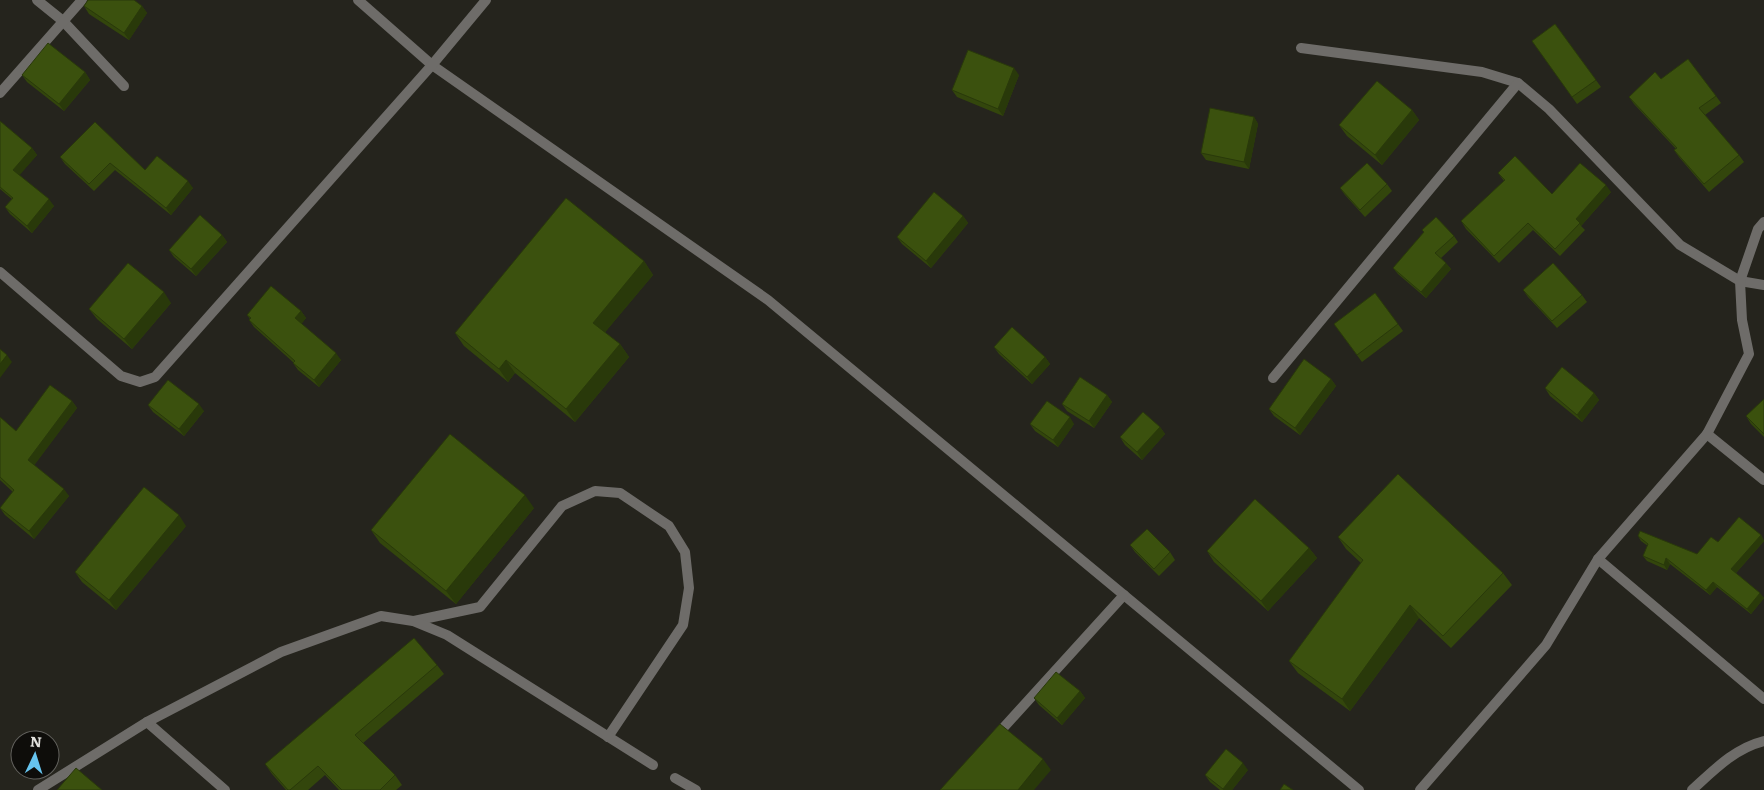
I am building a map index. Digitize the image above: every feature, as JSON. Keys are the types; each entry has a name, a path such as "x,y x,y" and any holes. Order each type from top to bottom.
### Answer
{"street":[{"path":"37,0 63,21 124,86"},
{"path":"0,93 82,0"},
{"path":"358,0 432,65 768,300 1358,790"},
{"path":"0,272 121,376 140,382 156,377 432,65 486,0"},
{"path":"1301,48 1482,72 1518,83 1549,109 1680,245 1740,281 1764,285"},
{"path":"1274,378 1518,83"},
{"path":"1420,790 1546,645 1598,559 1706,434 1749,354 1742,320 1740,281 1758,229 1764,222"},
{"path":"1706,434 1764,480"},
{"path":"413,621 480,607 562,506 594,491 620,493 669,526 685,552 689,588 683,625 608,737"},
{"path":"1598,559 1764,699"},
{"path":"986,747 1124,595"},
{"path":"38,790 147,722 281,652 381,616 413,621 447,635 653,765"},
{"path":"147,722 225,790"},
{"path":"1692,790 1725,761 1750,744 1764,741"},
{"path":"675,778 696,790"}],"building":[{"path":"88,0 134,0 142,6 124,33 84,6"},
{"path":"1555,24 1596,80 1572,97 1532,41"},
{"path":"48,43 85,72 59,104 22,75"},
{"path":"968,50 1014,68 998,109 952,90"},
{"path":"1688,59 1716,96 1699,108 1739,155 1704,184 1674,150 1677,148 1629,97 1655,72 1661,79"},
{"path":"1377,81 1412,110 1375,155 1339,125"},
{"path":"1210,108 1254,117 1244,162 1201,153"},
{"path":"0,121 32,148 13,170 49,199 27,226 5,207 13,198 0,187"},
{"path":"95,122 145,170 157,156 188,181 166,208 110,163 89,184 60,157"},
{"path":"1515,156 1552,194 1580,163 1606,185 1576,219 1580,223 1555,249 1528,223 1494,256 1461,221 1505,180 1498,173"},
{"path":"1367,163 1387,184 1360,210 1340,188"},
{"path":"934,192 963,216 926,261 897,237"},
{"path":"566,198 644,261 593,323 620,344 566,409 506,360 499,369 455,333"},
{"path":"200,215 222,235 191,269 169,250"},
{"path":"1436,217 1454,236 1435,253 1446,263 1421,292 1393,268 1424,232 1422,230"},
{"path":"128,263 164,292 124,339 89,309"},
{"path":"1553,263 1582,295 1552,321 1523,290"},
{"path":"271,286 301,311 295,318 336,353 314,380 293,363 295,361 249,320 251,318 247,315"},
{"path":"1375,293 1398,324 1357,355 1334,324"},
{"path":"1012,327 1045,357 1027,377 994,347"},
{"path":"0,349 7,355 0,364"},
{"path":"1304,359 1331,379 1295,428 1269,409"},
{"path":"1562,367 1594,393 1577,415 1545,388"},
{"path":"1080,377 1107,395 1089,421 1062,404"},
{"path":"168,380 199,404 179,429 148,405"},
{"path":"50,385 72,401 28,460 64,489 29,531 0,508 14,490 0,477 0,417 16,431"},
{"path":"1764,399 1764,434 1746,416"},
{"path":"1047,401 1070,417 1053,440 1030,424"},
{"path":"1143,412 1160,427 1137,452 1120,437"},
{"path":"450,434 525,495 446,591 371,530"},
{"path":"1398,474 1503,573 1443,636 1410,605 1342,699 1289,661 1363,560 1338,537"},
{"path":"144,487 179,515 109,600 75,572"},
{"path":"1255,499 1309,548 1261,601 1207,551"},
{"path":"1739,517 1761,535 1731,569 1760,593 1747,609 1713,582 1706,590 1666,558 1664,565 1643,556 1648,544 1638,536 1640,531 1697,554 1711,537 1718,542"},
{"path":"1147,529 1170,552 1154,569 1130,545"},
{"path":"414,638 437,665 355,735 395,775 380,790 342,790 318,766 288,790 265,764"},
{"path":"1056,672 1080,691 1057,718 1034,698"},
{"path":"1000,724 1043,759 1018,790 940,790"},
{"path":"1226,749 1243,763 1223,789 1205,775"},
{"path":"76,768 102,790 57,790"},
{"path":"1284,784 1293,790 1280,790"}]}
